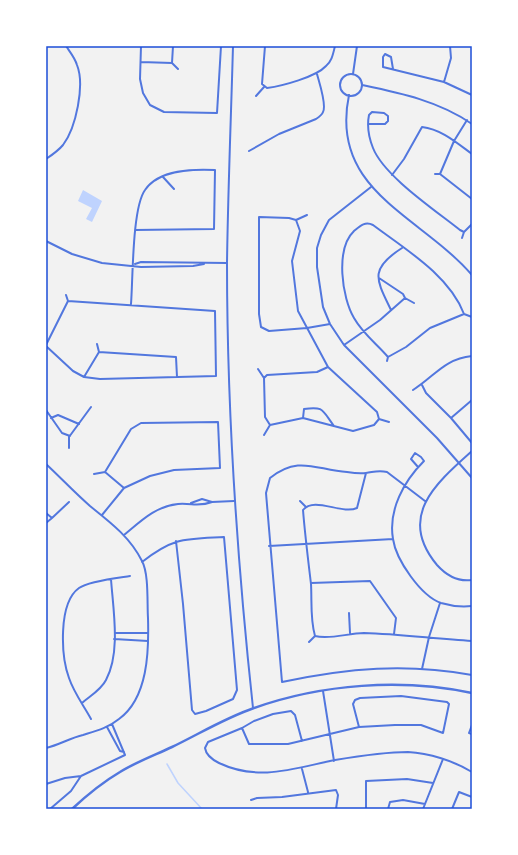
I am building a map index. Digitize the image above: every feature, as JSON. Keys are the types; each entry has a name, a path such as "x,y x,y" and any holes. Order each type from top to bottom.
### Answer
{"street":[{"path":"46,159 57,152 64,144 72,126 78,106 80,86 78,66 66,46"},
{"path":"141,46 140,79 143,93 150,105 164,112 217,113 221,46"},
{"path":"172,63 173,46"},
{"path":"233,46 227,263 234,501 243,615 254,708"},
{"path":"264,87 262,84 265,46"},
{"path":"283,46 296,46"},
{"path":"256,96 264,87 272,87 316,74 327,66 332,57 335,46"},
{"path":"353,74 357,46"},
{"path":"444,82 451,58 450,46"},
{"path":"393,68 391,57 385,54 383,57 383,67 393,68 444,82 472,96"},
{"path":"141,62 172,63 178,69"},
{"path":"249,151 279,134 316,119 321,115 324,111 324,105 316,74"},
{"path":"353,74 359,78 362,85 358,93 349,95 343,92 341,82 344,77 353,74"},
{"path":"362,85 424,100 452,111 472,124"},
{"path":"349,95 346,120 348,144 352,159 371,187 442,245 472,275"},
{"path":"369,124 385,124 388,121 388,116 384,113 372,112 369,114 369,124 373,148 392,175 464,232"},
{"path":"440,174 454,141 467,120"},
{"path":"392,175 404,160 422,127 429,127 454,141 472,154"},
{"path":"131,304 137,211 145,189 163,177 179,171 215,170 214,229 136,230"},
{"path":"435,174 440,174 472,199"},
{"path":"163,177 174,189"},
{"path":"371,187 339,210 329,220 321,235 317,248 319,288 323,307 330,324 344,344 437,438 472,478"},
{"path":"307,215 296,220 289,218 259,217 259,314 261,327 269,331 306,328 330,324"},
{"path":"296,220 300,231 292,261 298,311 328,367 377,412 380,419 389,422"},
{"path":"388,357 363,331 353,318 344,291 343,265 347,241 353,232 364,224 369,223 435,274 452,293 464,314 472,317"},
{"path":"462,238 464,232 472,224"},
{"path":"46,241 72,254 90,259 141,267 190,266 227,263"},
{"path":"391,310 382,291 379,278 380,266 385,260 402,248"},
{"path":"134,265 141,262 193,261 204,264"},
{"path":"379,278 414,303"},
{"path":"66,295 68,301 46,346 73,371 84,377 100,379 216,376 215,311 131,304 68,301"},
{"path":"344,344 405,298"},
{"path":"387,361 388,357 430,328 464,314"},
{"path":"84,377 99,352 97,344"},
{"path":"99,352 176,357 177,377"},
{"path":"413,390 422,385 448,362 460,357 472,356"},
{"path":"264,378 267,376 317,372 328,367"},
{"path":"258,369 264,378 265,417 270,425"},
{"path":"422,385 426,393 451,418 472,443"},
{"path":"451,418 472,400"},
{"path":"69,448 70,436 91,407"},
{"path":"303,418 304,409 317,407 321,409 334,426"},
{"path":"46,410 62,433 70,436"},
{"path":"51,418 58,415 79,424"},
{"path":"264,435 270,425 303,418 348,431 356,431 374,425 380,419"},
{"path":"94,474 105,472 131,429 141,423 218,422 220,468 163,472 124,488 102,515"},
{"path":"472,451 458,463 425,501 419,526 420,538 443,571 460,580 472,580"},
{"path":"418,467 411,459 417,453 424,459 424,462 418,467 404,486 393,521 393,539 400,558 410,574 427,594 440,603 454,606 472,606"},
{"path":"46,464 124,534 142,562 145,578 148,633 144,672 136,698 124,715 112,724 94,733 84,734 46,748"},
{"path":"425,501 387,472 374,470 366,473 340,471 310,465 282,469 270,478 266,493 282,682 322,673 386,667 422,669 472,675"},
{"path":"105,472 124,488"},
{"path":"315,636 312,626 311,584 305,545 303,510 306,507 315,505 354,509 358,506 366,473"},
{"path":"124,534 151,513 166,506 190,503 202,499 212,502"},
{"path":"190,503 202,506 212,502 234,501"},
{"path":"46,523 68,502"},
{"path":"300,502 306,507"},
{"path":"46,513 52,518"},
{"path":"142,562 161,547 176,540 224,537 237,690 234,699 195,714 192,710 176,540"},
{"path":"270,546 393,539"},
{"path":"91,719 70,680 65,664 66,609 71,595 81,586 130,576"},
{"path":"82,702 99,689 107,679 113,658 115,633 111,579"},
{"path":"311,584 370,581 396,618 394,634"},
{"path":"422,669 429,637 440,603"},
{"path":"349,613 350,633"},
{"path":"115,633 148,633"},
{"path":"315,636 321,637 350,633 394,634 472,641"},
{"path":"309,642 315,636"},
{"path":"114,639 148,641"},
{"path":"72,809 121,771 230,718 254,708 292,697 323,691 360,687 408,686 472,693"},
{"path":"323,691 334,760"},
{"path":"242,728 249,744 267,745 302,741 359,727 421,725 443,732 449,704 447,702 402,696 360,698 355,700 354,704 359,727"},
{"path":"302,741 295,715 291,711 273,714 254,720 242,728 208,742 205,748 208,754 216,761 235,768 261,772 302,769 334,760 378,754 409,752 443,759 472,772"},
{"path":"46,784 65,778 81,776 119,760 126,755 112,724"},
{"path":"472,725 469,733 472,734"},
{"path":"107,727 120,751 124,752"},
{"path":"423,809 443,759"},
{"path":"302,769 308,792"},
{"path":"50,809 71,791 81,776"},
{"path":"366,809 366,781 401,779 433,782"},
{"path":"251,800 257,798 336,790 338,795 336,809"},
{"path":"452,809 459,792 472,797"},
{"path":"388,809 390,802 403,800 425,804"}],"water":[{"path":"83,190 102,201 92,222 86,219 92,208 78,201"}],"waterway":[{"path":"167,764 178,783 202,809"}]}
